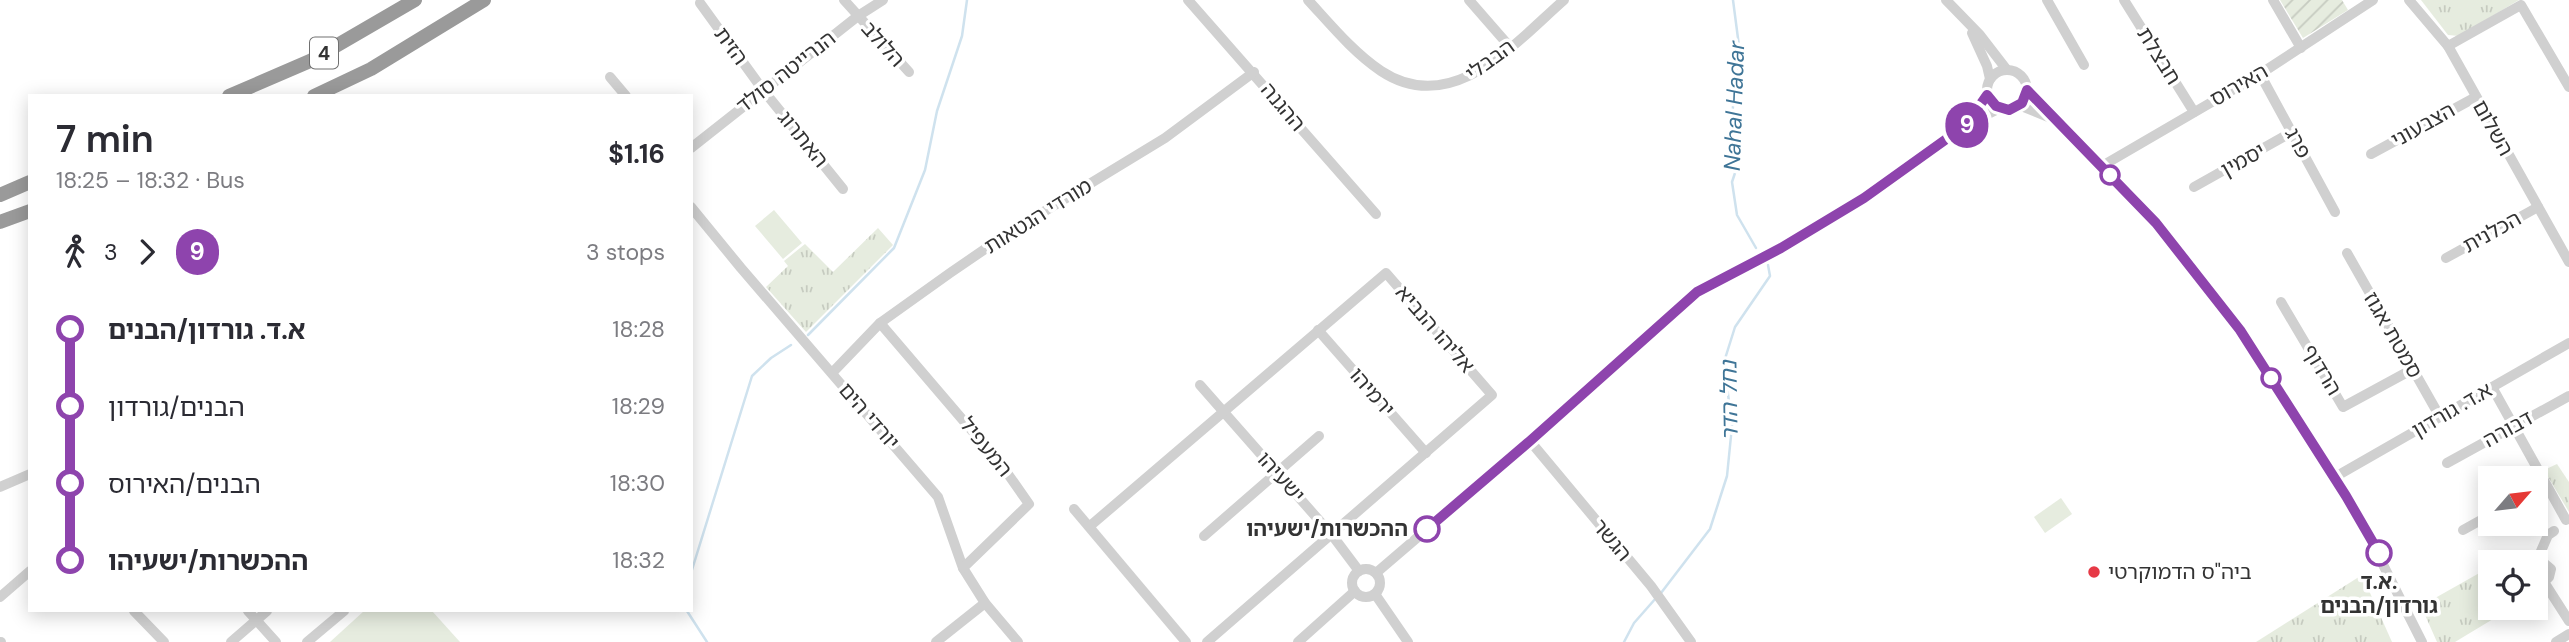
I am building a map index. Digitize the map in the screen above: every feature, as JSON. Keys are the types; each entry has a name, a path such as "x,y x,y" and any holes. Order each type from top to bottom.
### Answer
{"highway":[{"name":"4","path":"234,94 310,61 415,0"},
{"name":"4","path":"318,94 372,69 484,0"},
{"path":"0,195 28,183"},
{"path":"0,222 28,212"}],"street":[{"name":"הלולב","path":"844,0 909,72"},
{"name":"הנרייטה סולד","path":"693,146 858,16 884,0"},
{"name":"ההגנה","path":"1188,0 1376,214"},
{"name":"הבבלי","path":"1308,0 1347,42 1383,72 1418,86 1460,81 1489,65 1564,0"},
{"path":"1469,0 1510,47"},
{"path":"1946,0 1980,35 2007,70"},
{"path":"2047,0 2084,65"},
{"name":"חבצלת","path":"2124,0 2194,112"},
{"path":"2273,0 2301,48"},
{"name":"האירוס","path":"2102,166 2260,74 2373,0"},
{"name":"השלום","path":"2409,0 2448,46 2569,262"},
{"name":"הזית","path":"700,3 763,89"},
{"path":"2448,46 2521,5 2569,87"},
{"path":"1967,23 1980,49 1990,79"},
{"name":"מורדי הגטאות","path":"832,373 880,323 1007,234 1165,138 1254,72"},
{"path":"2027,90 2019,105 2009,110 1991,102 1987,95 1990,79 1997,72 2017,72 2027,90 2156,223 2240,330 2334,477 2380,555 2422,642"},
{"name":"פרג","path":"2260,74 2335,212"},
{"path":"610,77 624,94"},
{"name":"האתרוג","path":"763,89 843,190"},
{"path":"1966,125 1987,95"},
{"name":"הצבעוני","path":"2371,154 2476,97"},
{"path":"2019,105 2060,123"},
{"path":"1376,573 1530,441 1697,292 1781,248 1843,211 1966,125 2000,108"},
{"name":"יסמין","path":"2194,187 2292,132"},
{"name":"הכלנית","path":"2446,258 2538,207"},
{"name":"יורדי הים","path":"693,209 938,496 963,568 985,603 1018,642"},
{"name":"סמטת אגוז","path":"2347,253 2440,417"},
{"name":"אליהו הנביא","path":"1090,526 1386,273 1492,395 1207,642"},
{"name":"הרדוף","path":"2281,302 2343,407 2413,369"},
{"name":"המעפיל","path":"880,323 1003,467 1029,504 963,568"},
{"name":"ירמיהו","path":"1318,330 1426,453"},
{"name":"א.ד. גורדון","path":"2334,477 2569,343"},
{"name":"ישעיהו","path":"1200,385 1332,535 1359,571"},
{"path":"2492,387 2536,466"},
{"name":"דבורה","path":"2446,463 2569,396"},
{"path":"1204,536 1319,436"},
{"name":"הגשר","path":"1530,441 1651,586 1690,642"},
{"path":"0,487 28,475"},
{"path":"2548,488 2566,520"},
{"path":"1074,509 1186,642"},
{"path":"2463,530 2478,522"},
{"path":"2541,550 2548,535 2554,531"},
{"path":"1367,569 1376,573 1380,581 1376,594 1367,597 1355,591 1352,582 1359,571 1367,569"},
{"path":"0,597 28,573"},
{"path":"1298,642 1355,591"},
{"path":"2548,592 2569,621"},
{"path":"1376,594 1408,642"},
{"path":"936,642 985,603"},
{"path":"135,612 164,642"},
{"path":"249,612 276,642"},
{"path":"231,642 266,612"},
{"path":"307,642 343,612"},
{"path":"2556,642 2569,634"}],"green space":[{"path":"2280,0 2342,0 2348,10 2303,38"},
{"path":"2421,0 2519,0 2459,36 2448,35"},
{"path":"774,210 802,243 783,259 755,226"},
{"path":"878,228 893,245 806,332 766,287 788,266 784,261 805,244 833,272"},
{"path":"2557,464 2569,482 2569,512 2548,477 2548,468"},
{"path":"2061,498 2072,514 2045,533 2034,517"},
{"path":"2478,574 2478,620 2491,620 2455,642 2437,642 2421,606"},
{"path":"2362,575 2392,642 2256,642"},
{"path":"363,612 433,612 460,642 330,642"}],"waterway":[{"path":"808,335 894,248 925,170 937,111 962,36 967,0"},
{"name":"Nahal Hadar","path":"1733,0 1739,46 1730,137 1735,173 1732,182 1737,215 1756,248"},
{"name":"נחל הדר","path":"1661,593 1710,529 1727,476 1732,426 1724,362 1735,327 1770,276 1768,265"},
{"path":"693,567 752,376 771,358 791,345"},
{"name":"נחל הדר","path":"1624,642 1634,623 1656,598"},
{"path":"688,612 707,642"}],"bus line":[{"name":"9","path":"1427,529 1697,292 1781,248 1864,198 1966,125 1987,95 1996,106 2009,110 2022,103 2027,90 2156,223 2240,330 2358,515 2379,553"}],"place":[{"name":"ההכשרות/ישעיהו","path":"1427,529"},
{"name":"א.ד. גורדון/הבנים","path":"2379,553"},
{"name":"ביה\"ס הדמוקרטי","path":"2094,572"}]}
